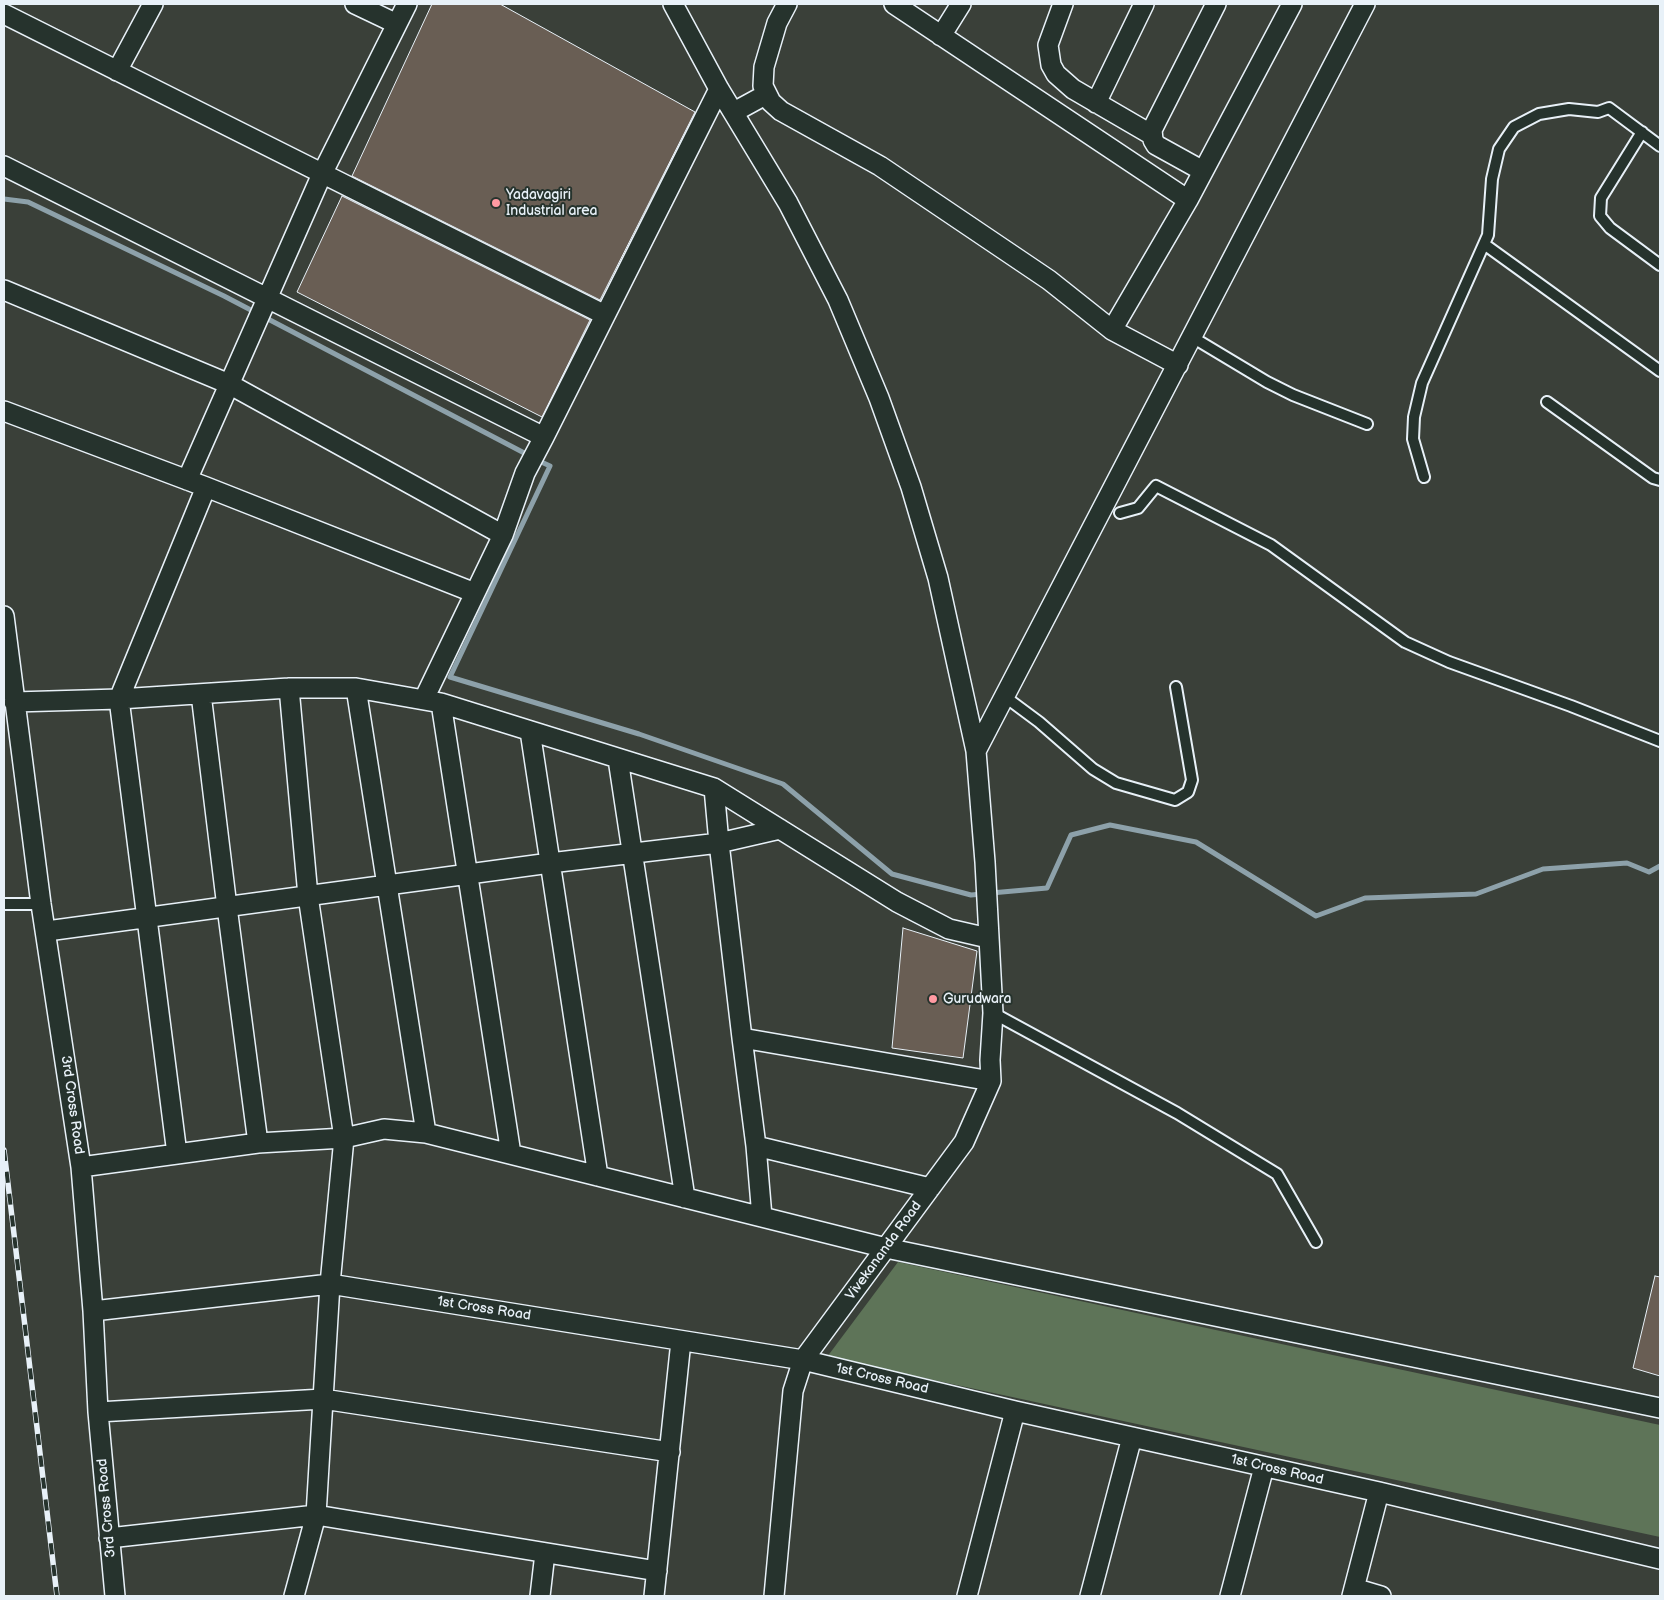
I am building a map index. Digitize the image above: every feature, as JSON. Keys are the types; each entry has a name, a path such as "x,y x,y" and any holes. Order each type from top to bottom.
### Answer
{"street":[{"path":"117,71 153,4"},
{"path":"355,4 397,24"},
{"path":"187,480 322,174 407,4"},
{"name":"Vivekananda Road","path":"673,4 719,89 788,203 838,300 879,398 911,487 938,578 976,751 985,862 993,1013 990,1060 991,1081 964,1142 803,1360 793,1391 774,1596"},
{"path":"787,4 777,23 764,68 762,86 771,102 781,111 888,172 1049,280 1112,330 1178,365"},
{"path":"894,4 1188,200"},
{"path":"941,36 961,4"},
{"path":"1063,4 1048,45 1051,65 1056,74 1064,82 1096,104 1152,135"},
{"path":"1096,104 1144,4"},
{"path":"1204,171 1156,144 1152,135 1154,125 1216,4"},
{"path":"1112,330 1188,200 1292,4"},
{"path":"976,751 1365,4"},
{"path":"4,14 605,315"},
{"path":"511,1154 468,874 431,697 448,646 503,535 525,473 719,89"},
{"path":"734,112 767,94"},
{"path":"4,166 542,441"},
{"path":"4,290 228,384 503,535"},
{"path":"4,410 475,593"},
{"path":"178,1154 119,699 206,487"},
{"name":"3rd Cross Road","path":"4,616 41,904 81,1167 94,1311 98,1412 116,1596"},
{"path":"14,702 119,699 289,688 356,688 431,697 530,731 714,788 897,902 949,929 988,938"},
{"path":"289,688 308,896 344,1138 330,1284 316,1515 294,1596"},
{"path":"356,688 426,1133"},
{"path":"201,694 258,1143"},
{"path":"530,731 598,1176"},
{"path":"618,759 685,1198"},
{"path":"714,788 756,1146 762,1217"},
{"path":"46,932 633,852 719,843 780,829"},
{"path":"742,1038 991,1081"},
{"path":"81,1167 258,1143 344,1138 384,1129 426,1133 886,1248 1660,1408"},
{"path":"756,1146 930,1188"},
{"name":"1st Cross Road","path":"94,1311 330,1284 803,1360 1015,1411 1380,1492 1660,1559"},
{"path":"654,1596 681,1341"},
{"path":"98,1412 323,1399 670,1452"},
{"path":"968,1596 1015,1411"},
{"path":"1090,1596 1132,1437"},
{"path":"1230,1596 1264,1467"},
{"path":"1380,1492 1353,1592 1381,1596"},
{"path":"109,1538 316,1515 657,1571"},
{"path":"540,1596 545,1552"}],"lane":[{"path":"1424,477 1412,439 1414,417 1422,383 1488,235 1492,179 1499,149 1514,127 1539,114 1569,109 1598,112 1609,108 1660,146"},
{"path":"1642,132 1601,198 1600,216 1610,228 1660,265"},
{"path":"1484,244 1660,371"},
{"path":"1192,337 1267,382 1367,424"},
{"path":"1547,402 1654,478 1660,480"},
{"path":"1120,513 1138,508 1156,486 1271,545 1405,642 1449,662 1571,706 1660,741"},
{"path":"1004,696 1039,722 1093,768 1116,783 1175,800 1188,792 1192,780 1176,687"},
{"path":"4,904 41,904"},
{"path":"993,1013 1177,1113 1277,1174 1316,1242"}],"green space":[{"path":"898,1262 1660,1425 1660,1537 827,1357"}],"building":[{"name":"Yadavagiri Industrial area","path":"432,4 500,4 695,112 600,300 352,176"},
{"path":"342,196 590,320 542,417 297,292"},
{"name":"Gurudwara","path":"903,928 977,951 963,1058 892,1048"},
{"path":"1655,1276 1660,1277 1660,1376 1633,1368"}],"waterway":[{"path":"4,199 28,202 224,296 530,456"},
{"path":"537,460 550,466 450,677 639,734 783,784 892,874 971,895 982,894"},
{"path":"991,893 1047,888 1071,835 1110,825 1196,842 1316,916 1365,898 1476,894 1543,869 1627,863 1649,872 1660,866"}],"railway":[{"path":"4,1150 57,1596"}],"place":[{"name":"Yadavagiri Industrial area","path":"496,203"},
{"name":"Gurudwara","path":"933,999"}]}
